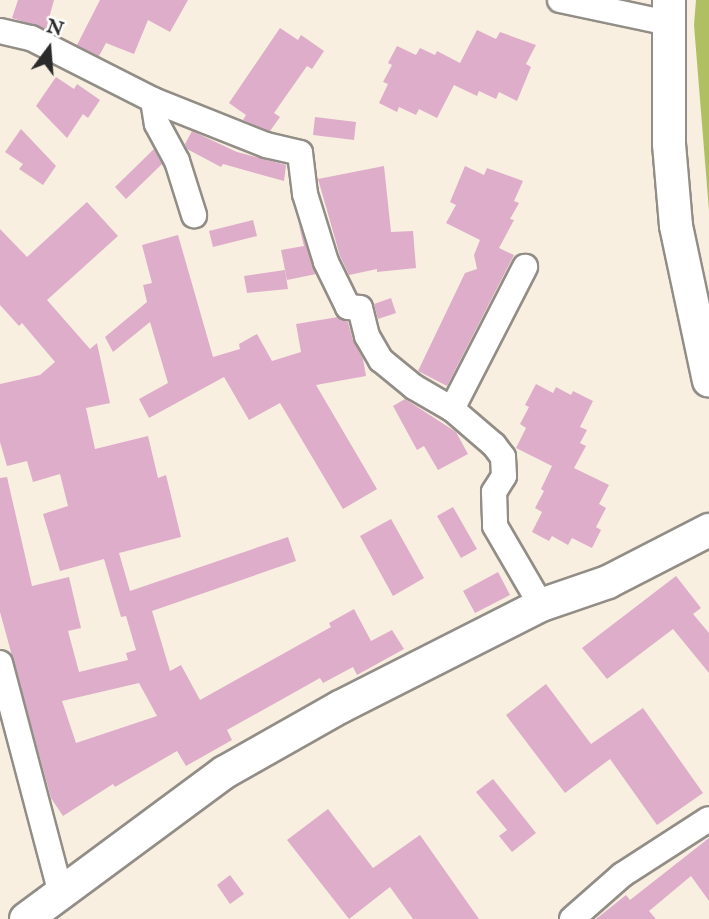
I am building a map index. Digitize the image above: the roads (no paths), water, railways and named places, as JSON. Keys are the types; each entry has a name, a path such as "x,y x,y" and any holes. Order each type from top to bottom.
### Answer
{"main road":[{"path":"668,12 669,144 676,226 709,381"},
{"path":"26,919 225,772 340,707 541,605 608,582 709,530"}],"street":[{"path":"560,0 668,12"},
{"path":"0,31 31,38 153,100 266,145 300,153 308,205 326,262 348,307 360,308 367,336 381,360 414,387 453,409 494,445 503,457 504,476 494,492 495,526 541,605"},
{"path":"153,100 157,124 177,160 194,215"},
{"path":"453,409 525,267"},
{"path":"0,663 61,894"},
{"path":"572,919 622,875 709,819"}]}
